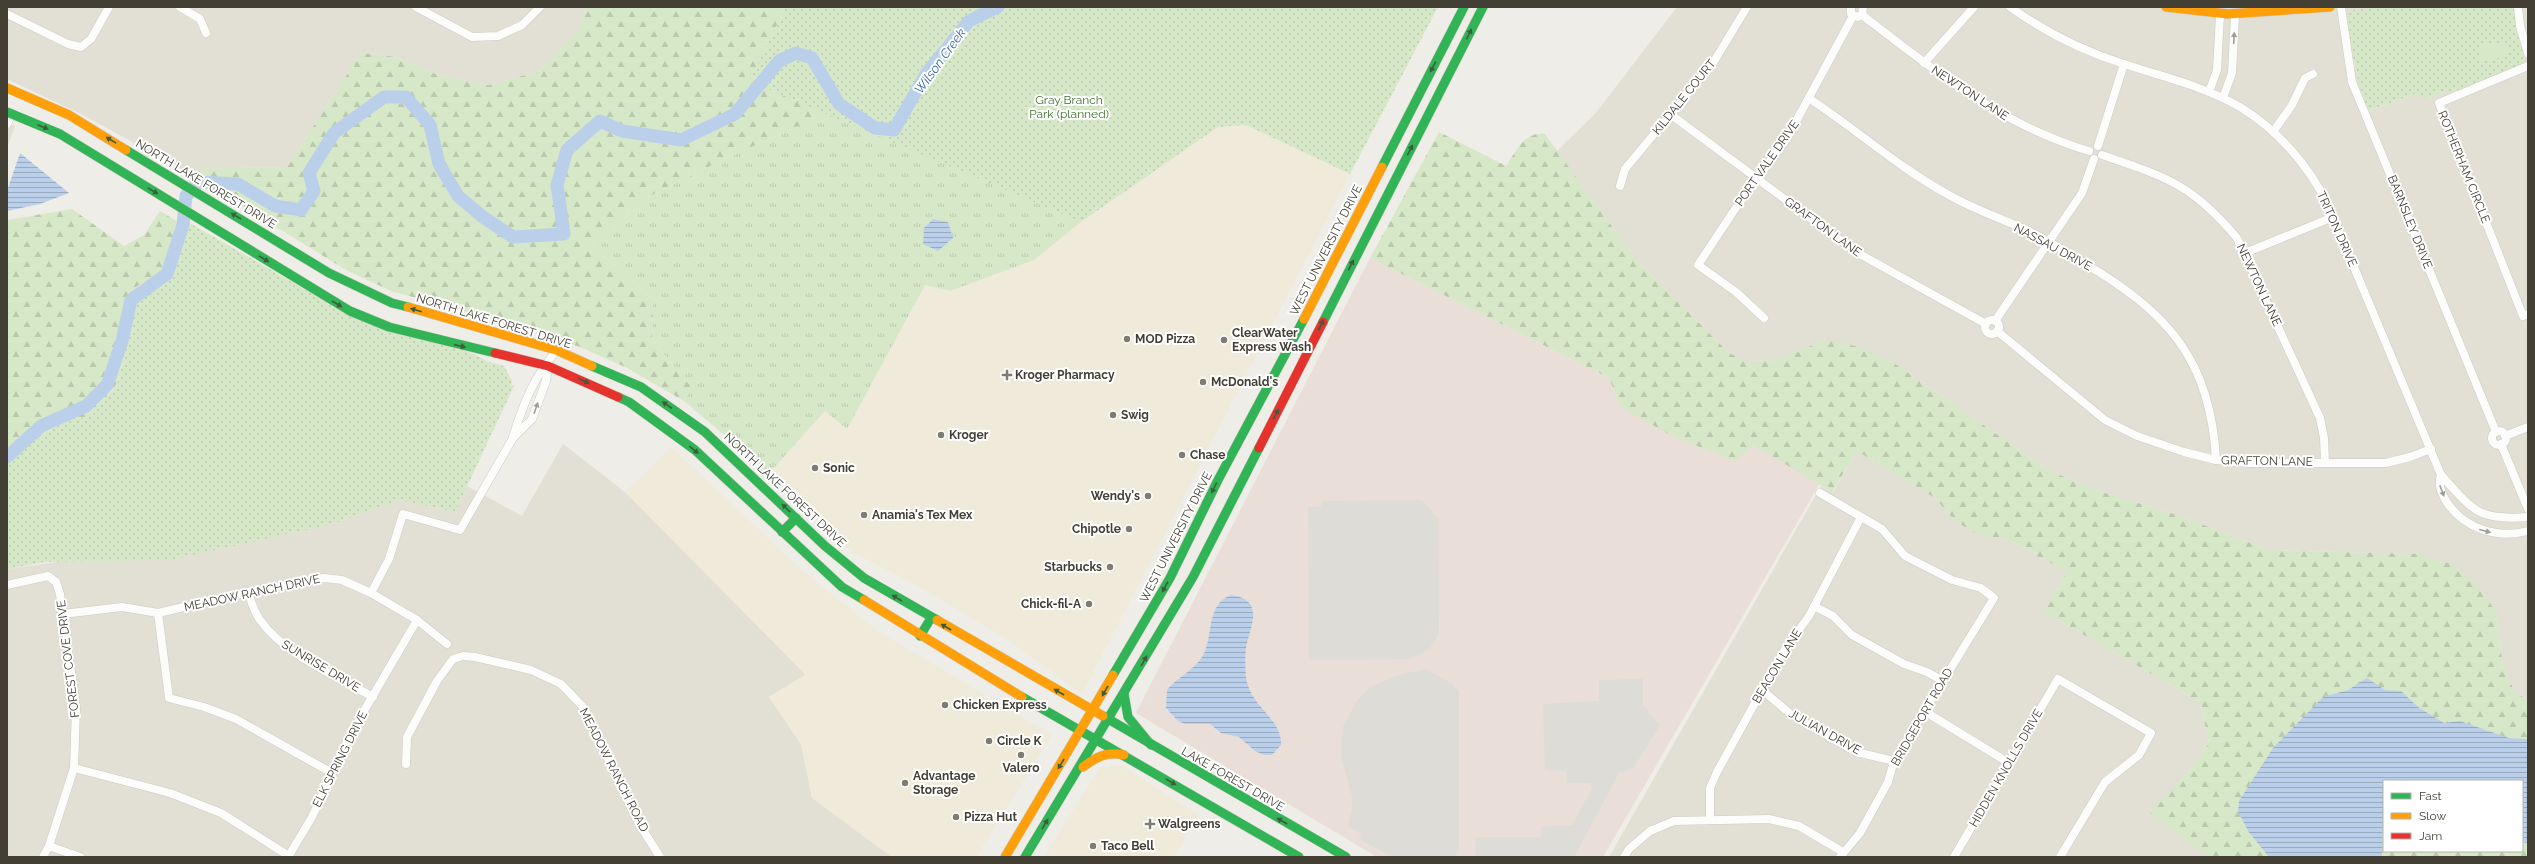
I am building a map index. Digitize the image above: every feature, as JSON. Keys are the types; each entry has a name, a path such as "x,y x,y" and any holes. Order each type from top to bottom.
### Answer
{"main road":[{"name":"WEST UNIVERSITY DRIVE","path":"1005,857 1093,712 1170,578 1218,480 1298,333 1464,7"},
{"path":"1025,857 1193,577 1483,7"},
{"path":"2166,7 2220,15 2330,7"},
{"name":"NORTH LAKE FOREST DRIVE","path":"7,88 69,115 329,273 392,303 556,350 641,387 705,432 825,546 864,578 1108,720"},
{"path":"9,113 60,134 350,312 389,328 548,366 629,402 695,450 842,587 920,636 1299,857"},
{"path":"1333,300 1329,285 1382,181 1383,164"},
{"path":"782,532 796,518"},
{"path":"920,636 931,618"},
{"path":"1124,694 1124,710 1130,723 1151,745"},
{"name":"LAKE FOREST DRIVE","path":"1108,720 1346,857"},
{"path":"1076,773 1100,755 1109,753 1124,755"}],"street":[{"path":"7,14 68,44 81,47 91,39 108,7"},
{"path":"180,7 200,19 206,33"},
{"path":"416,7 472,36 498,36 522,25 540,7"},
{"name":"KILDALE COURT","path":"1620,186 1625,169 1721,52 1747,7"},
{"path":"1851,7 1850,12 1854,16 1863,11"},
{"path":"1924,63 1974,7"},
{"name":"TRITON DRIVE","path":"2010,7 2060,37 2124,64 2223,98 2250,114 2273,132 2312,177 2333,217 2441,475 2468,506 2492,517 2528,517"},
{"name":"BARNSLEY DRIVE","path":"2341,7 2352,82 2496,432 2492,437 2492,441 2495,444 2502,444 2528,509"},
{"path":"2518,7 2520,26 2528,53"},
{"name":"NEWTON LANE","path":"1863,11 1924,63 1966,94 1998,114 2049,138 2089,152"},
{"path":"2209,92 2214,82 2219,60 2220,15"},
{"path":"2223,98 2230,81 2233,61 2235,15"},
{"name":"PORT VALE DRIVE","path":"1764,318 1746,300 1698,265 1732,212 1784,143 1810,99 1854,16"},
{"path":"2219,60 2233,61"},
{"path":"1995,322 2050,243 2082,193 2098,157 2098,146 2124,64"},
{"name":"ROTHERHAM CIRCLE","path":"2528,66 2439,103 2523,316 2528,314"},
{"path":"2273,132 2292,105 2305,78 2313,74"},
{"name":"NASSAU DRIVE","path":"1810,99 1850,126 1910,171 1948,195 2050,243 2134,294 2171,330 2192,363 2202,386 2212,424 2216,460"},
{"path":"7,124 9,113"},
{"name":"GRAFTON LANE","path":"1670,114 1870,260 1986,324"},
{"path":"2098,146 2091,148 2089,152 2089,156 2098,157"},
{"name":"NEWTON LANE","path":"2098,157 2165,177 2188,189 2217,215 2237,238 2320,418 2324,438 2325,461"},
{"path":"2245,253 2333,217"},
{"path":"1990,321 1995,322 1998,326 1997,331 1989,333 1985,328 1986,324 1990,321"},
{"name":"GRAFTON LANE","path":"1997,331 2105,420 2152,442 2216,460 2248,463 2325,461 2386,463 2410,457 2431,449"},
{"path":"371,593 389,559 403,514 460,530 513,438 519,416 538,377 548,366 556,350"},
{"path":"513,438 532,419 546,381 548,366"},
{"path":"2505,436 2528,427"},
{"path":"2496,432 2501,432 2505,436"},
{"path":"2502,444 2505,436"},
{"name":"TRITON DRIVE","path":"2441,475 2439,483 2443,496 2452,511 2460,518 2487,532 2517,534 2528,531"},
{"path":"1820,493 1861,517"},
{"path":"2460,518 2468,506"},
{"name":"BRIDGEPORT ROAD","path":"1842,854 1860,833 1888,782 1894,761 1994,598 1981,588 1952,580 1906,556 1882,529 1861,517"},
{"name":"BEACON LANE","path":"1710,820 1710,788 1717,772 1783,652 1814,606 1861,517"},
{"name":"FOREST COVE DRIVE","path":"7,585 38,577 52,578 56,582 60,594 76,708 74,768 49,846 43,857"},
{"name":"MEADOW RANCH DRIVE","path":"63,614 122,607 158,613 248,592 324,578 342,580 371,593 417,620 448,644"},
{"name":"SUNRISE DRIVE","path":"248,592 259,619 274,637 290,650 373,697"},
{"path":"1814,606 1834,616 1852,635 1904,664 1927,672 1943,681"},
{"path":"158,613 169,698 204,707 236,719 332,773"},
{"name":"ELK SPRING DRIVE","path":"289,856 312,817 350,735 417,620"},
{"name":"MEADOW RANCH ROAD","path":"406,764 407,737 437,681 453,659 463,656 531,670 561,684 584,708 592,722 638,822 660,857"},
{"name":"HIDDEN KNOLLS DRIVE","path":"1954,857 2058,679 2151,733 2139,755 2105,782 2060,857"},
{"name":"JULIAN DRIVE","path":"1762,690 1793,716 1856,752 1894,761"},
{"path":"1924,711 2009,763"},
{"path":"74,768 170,793 221,814 289,856"},
{"path":"1624,857 1629,849 1650,831 1674,821 1769,818 1799,826 1842,854"},
{"path":"49,846 80,857"}],"shaded area":[{"path":"7,7 587,7 578,31 540,71 489,85 438,75 396,57 361,53 287,167 182,169 83,115 7,79"},
{"path":"1677,7 2370,7 2357,9 2347,16 2353,62 2369,111 2415,94 2431,99 2438,93 2453,92 2525,56 2519,40 2514,7 2528,7 2528,701 2514,690 2503,666 2496,612 2419,554 2269,550 2180,516 2102,492 2050,471 1891,361 1826,340 1775,360 1746,361 1729,353 1637,261 1557,151 1595,114"},
{"path":"7,123 15,126 7,148"},
{"path":"1246,125 1350,174 1082,694 1008,640 923,589 851,551 769,473 825,411 847,429 925,285 950,291 1034,260 1081,222 1218,127"},
{"path":"1370,258 1609,378 1621,407 1753,445 1820,483 1603,857 1377,857 1136,713"},
{"path":"563,444 625,492 806,675 769,697 801,744 812,798 892,857 7,857 7,569 332,524 399,500 455,512 467,486 522,516"},
{"path":"671,447 805,573 878,631 1052,735 976,857 892,857 812,798 801,744 769,697 806,674 625,492"},
{"path":"1857,451 1935,498 1955,521 1973,532 2012,542 2067,572 2044,612 2200,702 2209,743 2191,769 2151,813 2209,857 1609,857 1821,486 1833,492"},
{"path":"1420,500 1425,503 1438,519 1439,632 1435,641 1429,649 1410,659 1309,660 1308,507 1321,507 1322,501"},
{"path":"1426,669 1454,685 1453,687 1459,690 1459,850 1454,857 1393,857 1359,839 1362,834 1348,826 1352,810 1352,796 1342,760 1341,745 1343,727 1358,699 1371,687 1395,676"},
{"path":"1643,679 1643,705 1660,725 1633,768 1619,773 1574,857 1475,857 1476,837 1541,837 1541,827 1572,825 1592,789 1590,783 1567,783 1566,771 1545,770 1543,704 1599,701 1599,680"},
{"path":"1120,765 1199,815 1173,857 1044,857 1100,768"}],"green space":[{"path":"587,7 786,7 749,81 827,113 720,161 648,197 593,247 653,299 652,340 692,388 684,401 627,368 580,347 535,331 391,291 346,270 182,169 287,167 361,53 396,57 438,75 489,85 540,71 578,31"},
{"name":"Gray Branch Park (planned)","path":"786,7 1438,7 1350,174 1246,125 1218,127 1081,222 749,81"},
{"path":"2370,7 2514,7 2519,40 2525,56 2521,64 2453,92 2438,93 2431,99 2415,94 2368,111 2354,64 2347,16 2352,10"},
{"path":"2506,42 2508,57 2481,60 2479,45"},
{"path":"827,113 1081,222 1034,260 950,291 925,285 847,429 825,411 769,473 684,401 692,388 652,340 653,299 593,247 648,197 720,161"},
{"path":"1439,132 1506,166 1526,139 1538,134 1545,134 1637,261 1729,353 1746,361 1775,360 1826,340 1855,346 1891,361 2050,471 2102,492 2180,516 2269,550 2419,554 2454,565 2477,584 2496,612 2503,666 2514,690 2528,701 2528,857 2209,857 2150,813 2191,769 2209,743 2200,702 2044,612 2067,572 2012,542 1973,532 1955,521 1935,498 1857,451 1832,492 1753,445 1735,461 1672,436 1621,407 1609,378 1370,258"},
{"path":"72,209 124,246 144,235 160,211 183,225 175,265 134,288 132,323 118,382 91,417 68,418 7,459 7,220"},
{"path":"181,218 337,308 467,351 489,362 504,366 512,381 511,385 514,386 455,512 399,500 332,524 170,560 45,562 7,569 7,459 68,418 91,417 118,382 132,323 134,288 156,279 175,265"}],"water":[{"path":"20,153 69,193 40,204 7,211 7,191"},
{"path":"933,219 948,222 953,238 938,251 923,244 924,228"},
{"path":"1231,595 1249,602 1252,608 1252,623 1246,648 1246,676 1248,687 1253,696 1271,719 1280,735 1281,745 1272,755 1264,755 1255,751 1239,737 1221,733 1210,724 1185,724 1178,721 1166,708 1167,690 1198,663 1205,651 1214,612 1223,599"},
{"path":"2367,678 2385,690 2401,691 2418,707 2444,723 2460,721 2509,738 2528,739 2528,843 2523,842 2523,780 2383,780 2382,857 2269,857 2248,831 2238,811 2239,801 2273,748 2323,697 2348,690"}],"waterway":[{"name":"Wilson Creek","path":"7,457 41,426 86,406 107,385 122,341 131,300 167,274 183,225 186,196 199,182 238,184 275,206 301,210 314,191 309,173 334,133 384,97 406,97 430,125 439,164 458,196 483,217 513,237 564,234 557,185 567,150 600,121 622,131 681,140 735,114 779,61 796,53 812,58 839,104 875,128 894,130 926,74 969,21 998,7"}],"traffic: fast":[{"path":"1382,167 1464,7"},
{"path":"1323,322 1483,7"},
{"path":"7,112 60,134 350,311 389,327 495,353"},
{"path":"126,150 329,273 392,303 408,307"},
{"path":"1113,675 1170,578 1218,480 1304,319"},
{"path":"592,366 641,387 705,432 825,546 864,578 937,620"},
{"path":"618,397 629,402 695,450 842,587 864,600"},
{"path":"1025,857 1193,577 1259,448"},
{"path":"782,532 796,518"},
{"path":"920,636 931,618"},
{"path":"1124,694 1128,717 1151,745"},
{"path":"1022,697 1299,857"},
{"path":"1103,716 1346,857"}],"traffic: slow":[{"path":"2166,7 2228,14 2330,7"},
{"path":"7,88 69,115 126,150"},
{"path":"1304,319 1382,167"},
{"path":"408,307 556,350 592,366"},
{"path":"864,600 1022,697"},
{"path":"937,620 1103,716"},
{"path":"1005,857 1113,675"},
{"path":"1083,767 1092,760 1107,754 1124,755"}],"traffic: jam":[{"path":"1259,448 1323,322"},
{"path":"495,353 548,366 618,397"}],"place":[{"name":"MOD Pizza","path":"1127,339"},
{"name":"ClearWater Express Wash","path":"1224,340"},
{"name":"Kroger Pharmacy","path":"1007,375"},
{"name":"McDonald's","path":"1203,382"},
{"name":"Swig","path":"1113,415"},
{"name":"Kroger","path":"941,435"},
{"name":"Chase","path":"1182,455"},
{"name":"Sonic","path":"815,468"},
{"name":"Wendy's","path":"1148,496"},
{"name":"Anamia's Tex Mex","path":"864,515"},
{"name":"Chipotle","path":"1129,529"},
{"name":"Starbucks","path":"1110,567"},
{"name":"Chick-fil-A","path":"1089,604"},
{"name":"Chicken Express","path":"945,705"},
{"name":"Circle K","path":"989,741"},
{"name":"Valero","path":"1021,755"},
{"name":"Advantage Storage","path":"905,783"},
{"name":"Pizza Hut","path":"956,817"},
{"name":"Walgreens","path":"1150,824"},
{"name":"Taco Bell","path":"1093,846"}]}
